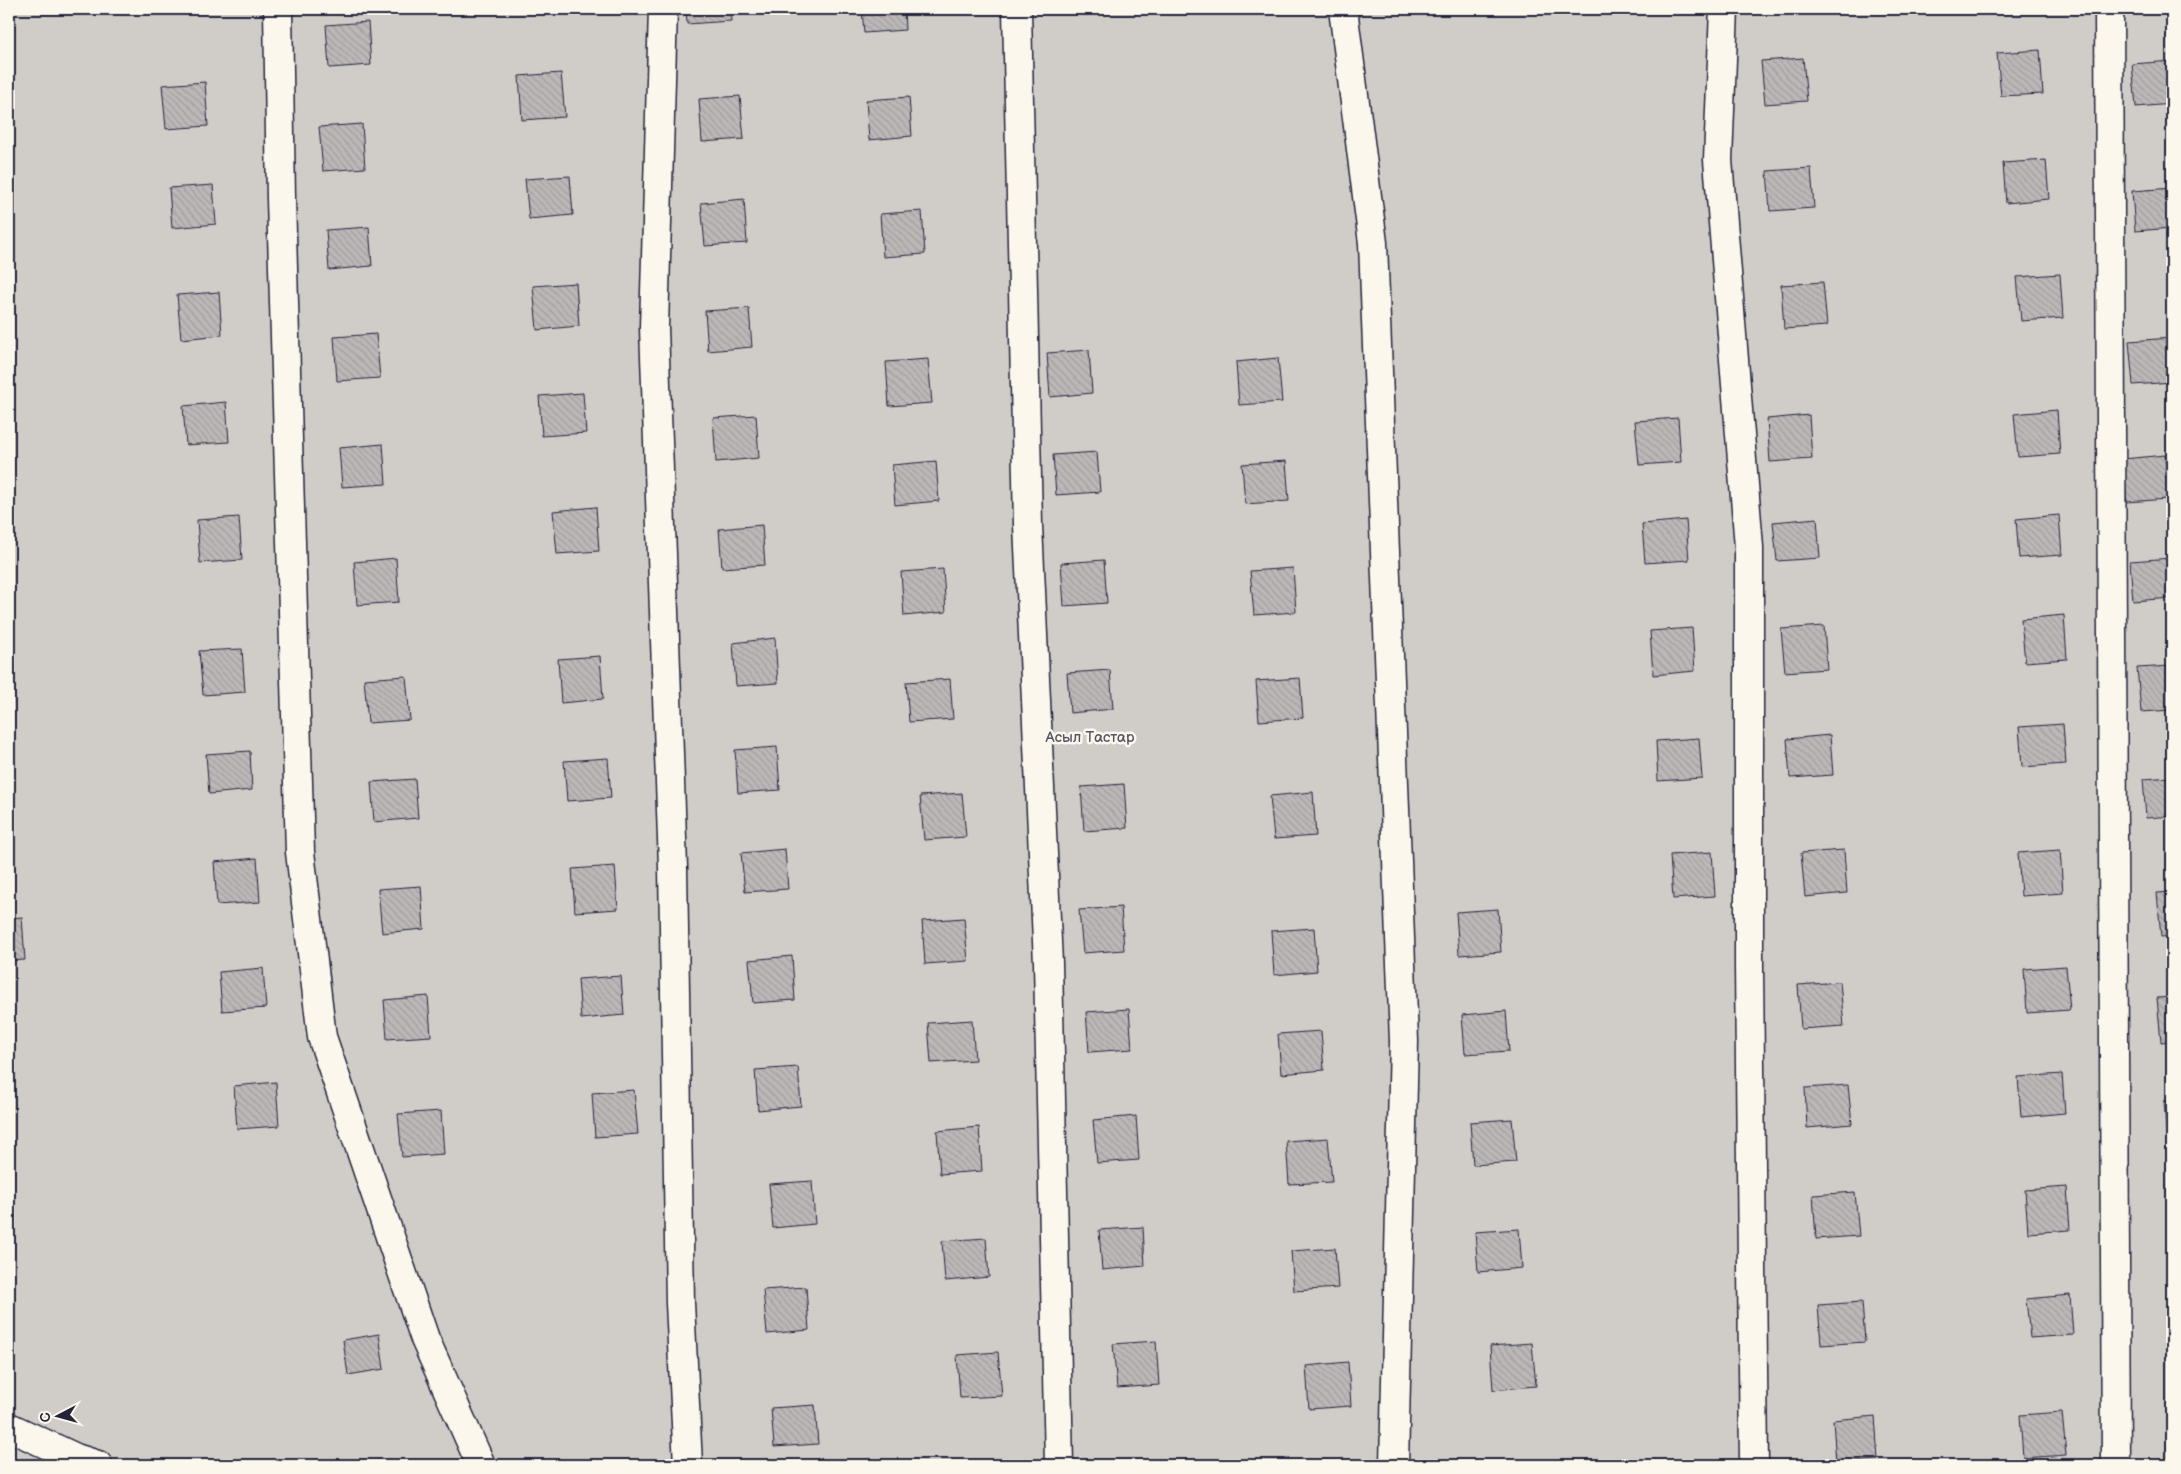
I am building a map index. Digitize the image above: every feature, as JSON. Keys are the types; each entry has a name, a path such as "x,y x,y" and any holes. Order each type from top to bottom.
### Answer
{"street":[{"path":"278,9 300,852 322,1036 424,1339 481,1465"},
{"path":"663,9 654,328 673,867 680,1303 688,1465"},
{"path":"1017,9 1028,525 1048,963 1059,1465"},
{"path":"1343,9 1373,243 1403,1021 1394,1465"},
{"path":"1724,9 1718,160 1750,546 1750,976 1754,1465"},
{"path":"2109,9 2116,1465"},
{"path":"9,1427 85,1463"}],"green space":[{"name":"Асыл Тастар","path":"9,9 2172,9 2172,1465 9,1465"}],"building":[{"path":"524,9 567,9 524,12"},
{"path":"686,9 730,9 731,21 687,24"},
{"path":"862,9 904,9 905,30 864,33"},
{"path":"368,22 371,65 329,68 326,25"},
{"path":"2040,50 2043,94 2001,96 1997,53"},
{"path":"1803,58 1807,101 1765,104 1761,61"},
{"path":"2172,61 2172,104 2136,107 2132,64"},
{"path":"561,73 565,117 522,120 519,76"},
{"path":"205,82 208,126 166,129 162,85"},
{"path":"740,96 744,139 702,142 699,99"},
{"path":"909,97 912,136 869,140 866,100"},
{"path":"362,124 365,168 323,171 319,127"},
{"path":"2046,160 2049,199 2006,203 2003,163"},
{"path":"1811,168 1814,208 1770,211 1767,171"},
{"path":"570,176 573,215 529,219 525,179"},
{"path":"213,185 216,224 172,228 169,188"},
{"path":"2172,188 2172,228 2135,231 2132,191"},
{"path":"744,199 747,243 705,246 701,203"},
{"path":"922,211 925,254 883,257 880,214"},
{"path":"369,227 372,266 329,270 326,230"},
{"path":"2060,274 2063,318 2021,321 2017,277"},
{"path":"1823,282 1827,326 1784,329 1781,285"},
{"path":"576,283 579,326 537,330 533,286"},
{"path":"219,292 222,335 181,339 177,295"},
{"path":"749,308 752,347 708,351 705,311"},
{"path":"376,334 380,378 337,381 334,337"},
{"path":"2172,338 2172,382 2133,385 2129,341"},
{"path":"1089,350 1092,393 1050,397 1047,353"},
{"path":"1278,358 1282,402 1239,405 1236,362"},
{"path":"928,359 932,403 889,406 886,362"},
{"path":"583,393 586,433 542,436 539,396"},
{"path":"226,402 229,442 186,445 183,406"},
{"path":"2057,410 2060,454 2018,457 2014,414"},
{"path":"756,415 759,458 716,462 713,418"},
{"path":"1809,415 1812,459 1770,462 1767,419"},
{"path":"1678,418 1681,462 1639,465 1635,421"},
{"path":"383,444 386,484 342,487 339,448"},
{"path":"1097,452 1100,492 1056,495 1053,455"},
{"path":"2165,455 2168,499 2127,502 2123,459"},
{"path":"936,461 939,501 895,505 892,465"},
{"path":"1286,461 1289,501 1245,504 1242,464"},
{"path":"596,507 599,551 557,554 553,511"},
{"path":"2059,515 2062,555 2019,558 2016,519"},
{"path":"239,517 242,560 200,563 197,520"},
{"path":"1817,518 1820,558 1777,561 1773,522"},
{"path":"1686,520 1689,560 1645,563 1642,524"},
{"path":"762,525 765,565 722,568 719,529"},
{"path":"396,558 399,602 357,605 354,562"},
{"path":"2172,558 2172,598 2133,601 2130,561"},
{"path":"1104,560 1107,603 1064,606 1061,563"},
{"path":"1293,568 1296,612 1254,615 1250,571"},
{"path":"943,569 946,612 904,616 901,572"},
{"path":"2064,615 2067,659 2025,662 2021,619"},
{"path":"1824,626 1827,669 1785,672 1781,629"},
{"path":"1692,628 1695,671 1653,675 1650,631"},
{"path":"775,638 778,683 736,686 733,643"},
{"path":"242,649 245,692 203,695 199,651"},
{"path":"600,656 603,699 561,703 558,659"},
{"path":"2172,666 2172,710 2141,712 2137,668"},
{"path":"1110,670 1113,709 1070,713 1067,673"},
{"path":"406,676 410,720 368,723 364,679"},
{"path":"1300,678 1303,718 1259,721 1256,681"},
{"path":"950,679 953,719 909,722 906,682"},
{"path":"2063,724 2066,764 2022,767 2019,727"},
{"path":"1830,735 1833,775 1790,778 1787,739"},
{"path":"1699,738 1702,778 1658,781 1656,741"},
{"path":"777,747 780,790 738,793 735,750"},
{"path":"250,751 252,790 209,794 206,754"},
{"path":"608,758 611,798 567,801 564,761"},
{"path":"2172,777 2172,816 2146,818 2143,779"},
{"path":"415,779 418,818 374,822 371,782"},
{"path":"1124,784 1127,828 1084,831 1081,787"},
{"path":"1313,792 1316,836 1274,839 1270,796"},
{"path":"962,793 966,837 924,840 920,796"},
{"path":"9,807 11,842 9,842"},
{"path":"785,849 788,889 745,892 741,853"},
{"path":"1844,850 1847,893 1805,897 1801,853"},
{"path":"2060,850 2063,893 2021,896 2018,853"},
{"path":"1712,852 1715,896 1673,899 1670,855"},
{"path":"257,858 260,902 217,905 214,862"},
{"path":"615,866 618,909 575,912 572,869"},
{"path":"421,886 424,929 382,933 378,889"},
{"path":"2172,892 2172,936 2161,937 2157,893"},
{"path":"1121,907 1124,950 1083,953 1079,910"},
{"path":"1498,909 1501,952 1459,955 1456,912"},
{"path":"22,917 25,960 9,961 9,918"},
{"path":"964,918 968,961 925,964 922,921"},
{"path":"1314,928 1317,971 1274,975 1271,931"},
{"path":"792,956 795,1000 753,1003 749,960"},
{"path":"2066,966 2070,1010 2027,1013 2024,969"},
{"path":"263,968 266,1008 222,1011 219,972"},
{"path":"621,976 624,1015 581,1019 578,979"},
{"path":"1840,982 1844,1026 1801,1029 1798,985"},
{"path":"428,996 431,1036 387,1039 384,1000"},
{"path":"2172,997 2172,1041 2161,1042 2157,998"},
{"path":"1129,1009 1132,1049 1089,1052 1086,1012"},
{"path":"1506,1011 1509,1051 1465,1054 1462,1015"},
{"path":"972,1020 975,1060 931,1063 928,1023"},
{"path":"1321,1031 1324,1070 1281,1074 1278,1034"},
{"path":"798,1067 801,1106 758,1110 755,1070"},
{"path":"2062,1074 2065,1113 2021,1117 2018,1077"},
{"path":"276,1082 279,1126 237,1129 234,1086"},
{"path":"1848,1085 1852,1124 1807,1128 1805,1088"},
{"path":"634,1090 638,1134 595,1137 592,1093"},
{"path":"2164,1101 2172,1101 2172,1140 2167,1141"},
{"path":"441,1111 444,1154 402,1157 398,1114"},
{"path":"1136,1116 1139,1160 1097,1163 1093,1120"},
{"path":"1512,1119 1516,1162 1473,1165 1470,1122"},
{"path":"979,1127 982,1171 940,1174 937,1131"},
{"path":"1328,1138 1332,1182 1289,1184 1286,1141"},
{"path":"812,1181 815,1224 773,1228 769,1184"},
{"path":"2067,1187 2070,1230 2028,1233 2025,1190"},
{"path":"1855,1192 1859,1236 1816,1239 1813,1195"},
{"path":"1143,1227 1145,1266 1102,1270 1099,1230"},
{"path":"1519,1229 1522,1268 1478,1272 1475,1232"},
{"path":"986,1238 989,1277 945,1281 942,1241"},
{"path":"1335,1248 1338,1288 1294,1291 1291,1251"},
{"path":"806,1287 809,1330 767,1334 763,1290"},
{"path":"2070,1295 2073,1335 2030,1338 2026,1299"},
{"path":"1862,1302 1865,1342 1821,1345 1818,1305"},
{"path":"379,1334 384,1369 348,1375 343,1340"},
{"path":"1156,1341 1159,1385 1117,1388 1113,1344"},
{"path":"1532,1343 1536,1386 1493,1390 1490,1346"},
{"path":"998,1352 1002,1396 960,1398 957,1355"},
{"path":"1348,1362 1351,1406 1309,1409 1306,1366"},
{"path":"815,1405 818,1444 774,1447 771,1408"},
{"path":"2062,1412 2066,1455 2023,1458 2020,1415"},
{"path":"1875,1416 1878,1460 1836,1463 1833,1420"}]}
